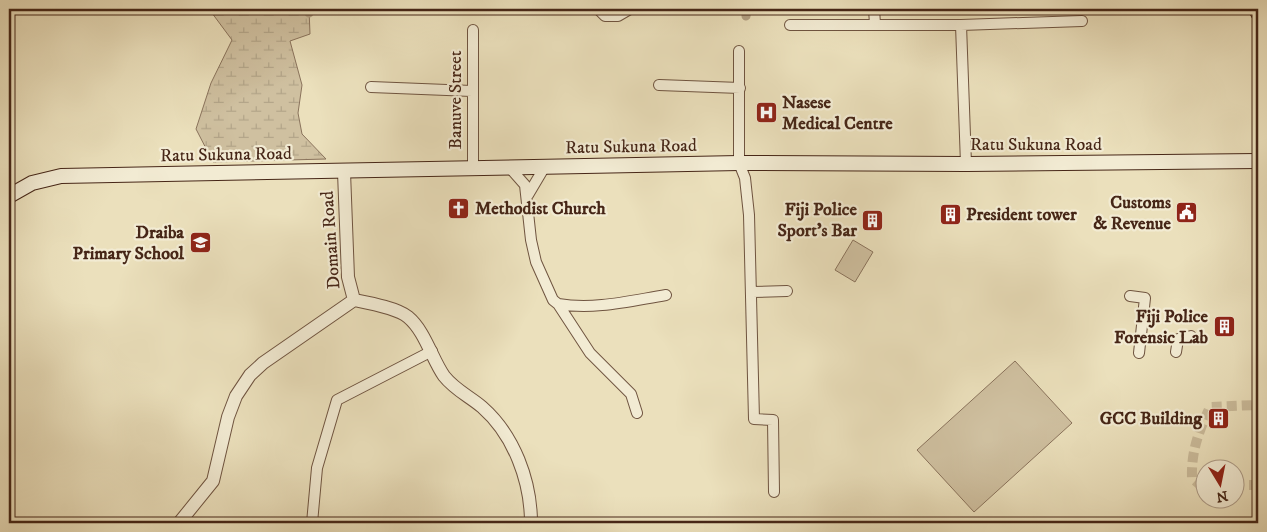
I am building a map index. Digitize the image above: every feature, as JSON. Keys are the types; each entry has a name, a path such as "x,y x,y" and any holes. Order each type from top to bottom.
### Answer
{"main road":[{"name":"Ratu Sukuna Road","path":"9,196 32,183 61,176 739,164 1258,161"}],"street":[{"path":"598,9 605,16 618,16 630,9"},
{"path":"874,9 874,24"},
{"path":"790,25 961,25 1082,21"},
{"path":"961,25 966,164"},
{"name":"Banuve Street","path":"473,30 473,169"},
{"path":"738,50 740,88 739,164 745,178 749,214 754,419 773,420 774,492"},
{"path":"659,85 740,88"},
{"path":"370,88 472,91"},
{"path":"510,168 525,185 528,195 531,240 536,262 549,292 590,353 632,394 637,413"},
{"path":"528,195 544,168"},
{"name":"Domain Road","path":"344,172 348,278 354,300 386,308 408,317 432,351 443,375 458,391 480,405 494,417 514,447 528,495 531,523"},
{"path":"752,292 788,291"},
{"path":"558,304 578,307 603,307 666,295"},
{"path":"1130,296 1145,298 1139,353"},
{"path":"179,523 213,481 228,417 236,396 250,375 263,362 354,300"},
{"path":"1176,352 1178,339 1190,336"},
{"path":"312,523 317,468 337,400 432,351"}],"green space":[{"path":"209,9 309,9 310,34 290,41 302,85 298,113 302,134 326,159 213,162 196,129 211,83 232,40"},
{"path":"853,240 873,252 855,282 835,270"},
{"path":"1015,361 1072,423 974,512 917,450"}],"waterway":[{"path":"746,16 747,9"}],"tunnel":[{"path":"1194,480 1192,478 1192,468 1196,441 1210,407 1256,405"},
{"path":"1244,485 1258,485"}],"place":[{"name":"Nasese Medical Centre","path":"766,113"},
{"name":"Methodist Church","path":"459,209"},
{"name":"Customs & Revenue","path":"1187,213"},
{"name":"President tower","path":"950,215"},
{"name":"Fiji Police Sport's Bar","path":"873,220"},
{"name":"Draiba Primary School","path":"200,243"},
{"name":"Fiji Police Forensic Lab","path":"1224,327"},
{"name":"GCC Building","path":"1218,419"}]}
